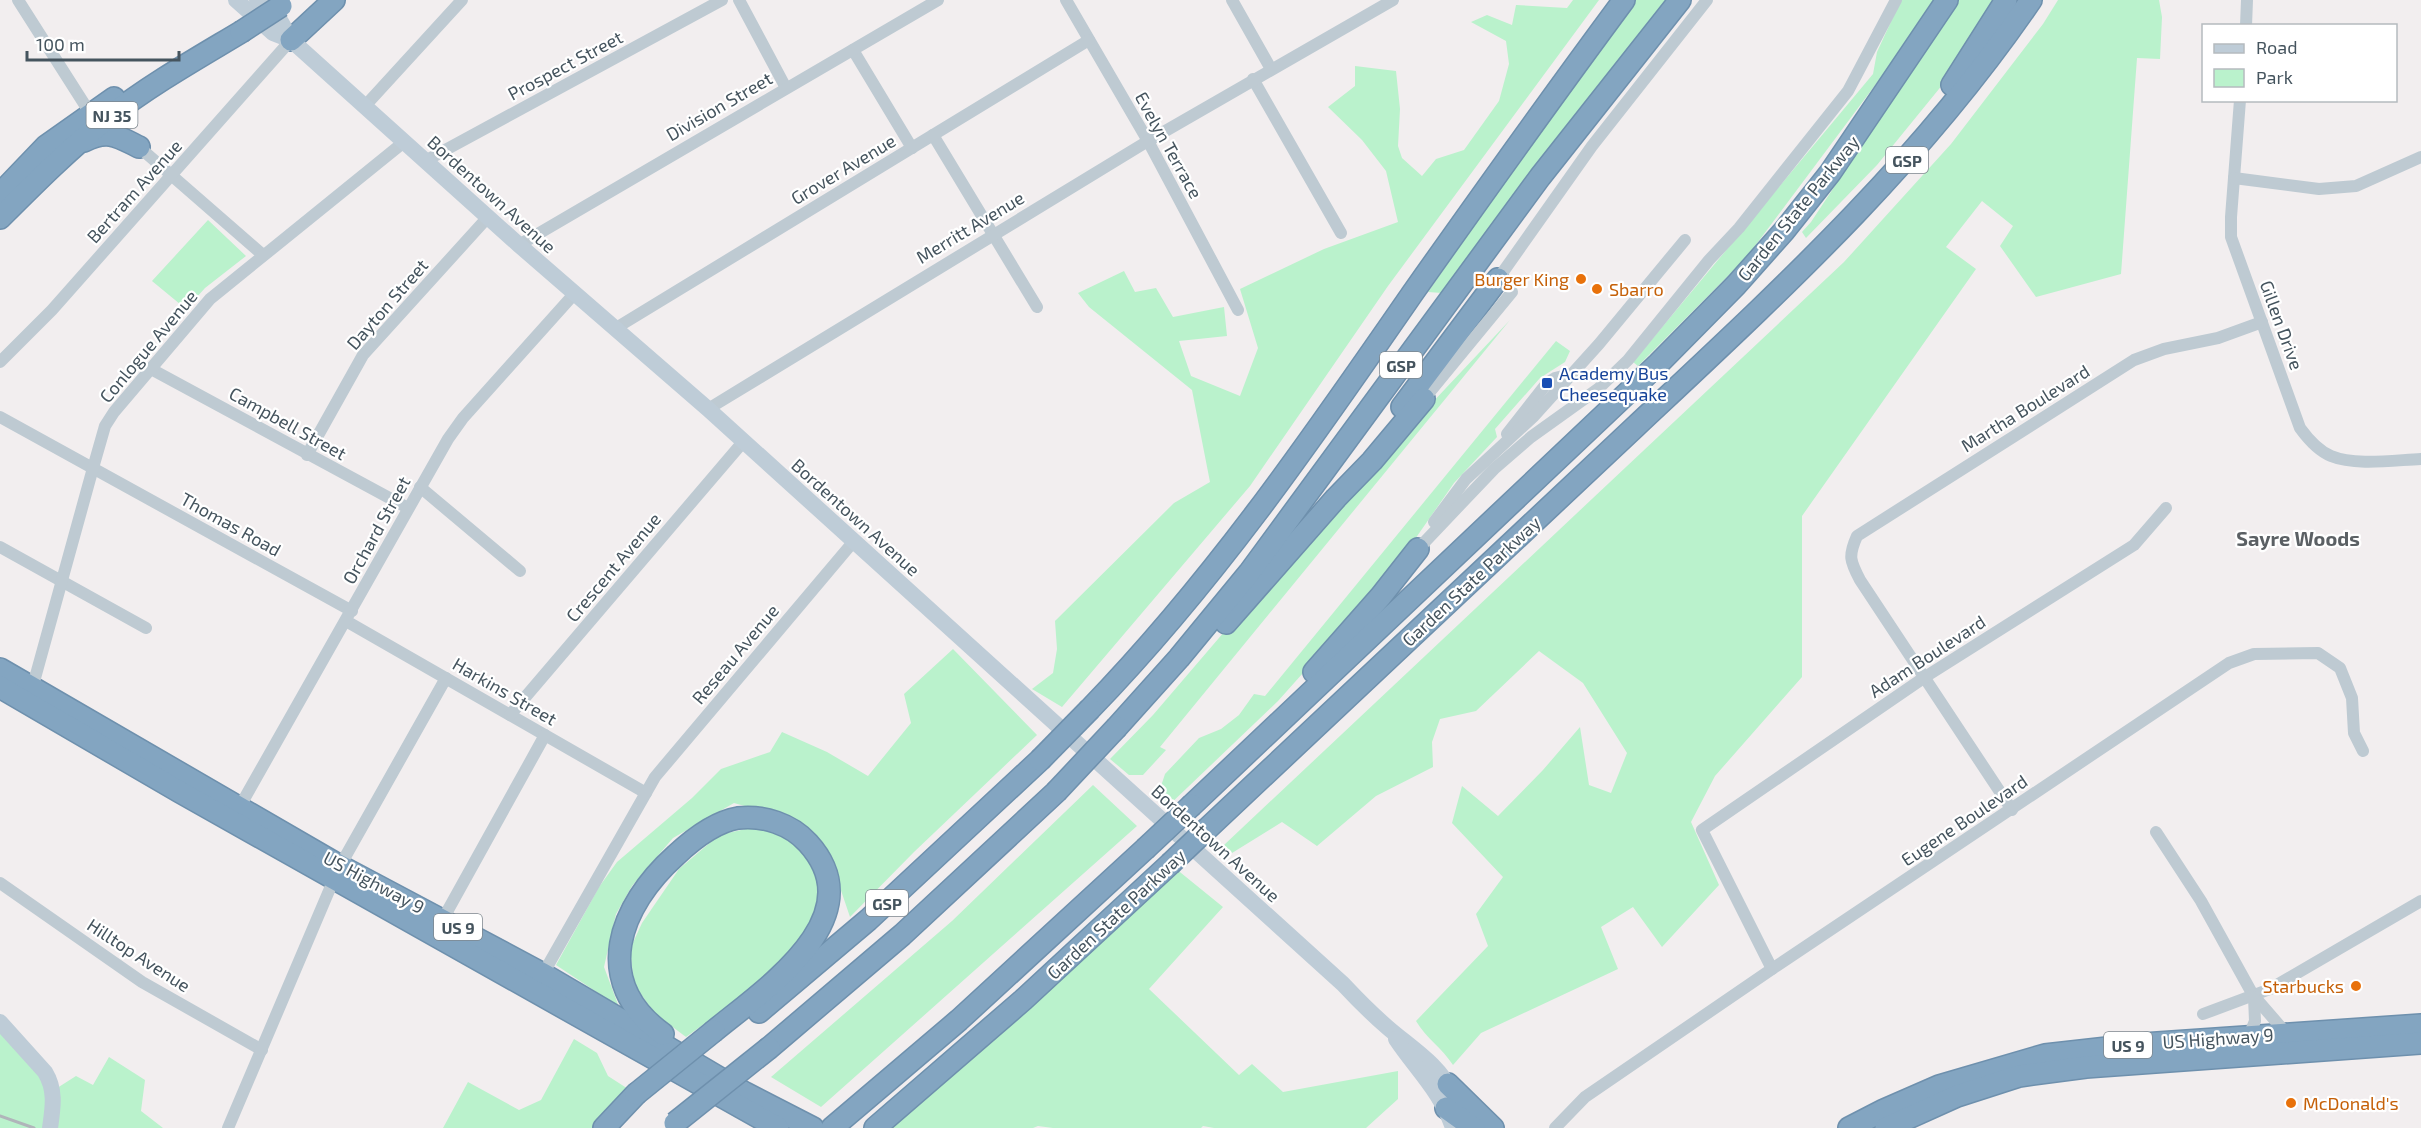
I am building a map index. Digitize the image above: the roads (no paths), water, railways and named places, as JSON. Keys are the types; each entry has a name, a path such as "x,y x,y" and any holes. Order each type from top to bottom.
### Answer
{"highway":[{"path":"291,40 334,0"},
{"name":"GSP","path":"720,1035 861,926 970,827 1090,709 1174,618 1260,510 1482,195 1624,0"},
{"name":"GSP","path":"672,1125 770,1048 909,929 1056,792 1118,727 1249,573 1563,147 1680,0"},
{"name":"Garden State Parkway","path":"831,1128 987,996 1192,806 1667,356 1736,285 1784,231 1830,173 1947,0"},
{"path":"1765,305 1800,256 1860,195 1930,115 1975,51 2006,0"},
{"name":"Garden State Parkway","path":"879,1124 1016,1006 1170,864 1765,305 1862,210 1911,155 1986,62 2031,0"},
{"name":"NJ 35","path":"0,194 46,146 90,113 238,16 279,2"},
{"name":"NJ 35","path":"0,218 75,145 238,16"},
{"path":"139,95 131,116 134,136 139,147"},
{"path":"75,145 94,136 114,134 139,147"},
{"path":"1336,498 1505,285"},
{"path":"1118,727 1178,676 1336,498 1372,461 1424,399"},
{"path":"1243,757 1284,703 1339,645 1418,549"},
{"name":"US Highway 9","path":"0,669 239,807 337,872 443,919 543,974 746,1093 813,1128"},
{"name":"US Highway 9","path":"0,687 337,872 778,1128"},
{"path":"604,1128 643,1098 720,1035 794,961 819,932 826,915 828,886 823,867 814,850 793,831 767,819 737,818 719,824 692,842 664,866 642,894 625,924 619,952 620,971 625,990 634,1006 656,1028 674,1041 753,1084 813,1128"},
{"name":"US Highway 9","path":"1850,1128 1939,1086 2044,1055 2103,1047 2421,1025"},
{"name":"US Highway 9","path":"1886,1128 1957,1096 2019,1076 2086,1067 2421,1043"},
{"path":"1448,1084 1493,1128"},
{"path":"610,1128 643,1098"},
{"path":"1446,1108 1464,1126"}],"street":[{"path":"18,0 90,113"},
{"name":"Bordentown Avenue","path":"257,0 281,22 291,40 519,245 708,409 1343,984 1389,1029 1421,1053 1448,1084 1464,1126"},
{"path":"365,106 462,0"},
{"name":"Prospect Street","path":"425,161 722,0"},
{"path":"738,0 786,88"},
{"name":"Division Street","path":"519,245 938,0"},
{"name":"Evelyn Terrace","path":"1066,0 1148,141 1238,310"},
{"path":"1232,0 1271,69 1393,0"},
{"path":"1424,399 1505,285 1592,146 1707,0"},
{"path":"1418,549 1494,469 1531,437 1598,389 1628,360 1709,260 1739,228 1848,91 1896,0"},
{"path":"2246,24 2247,0"},
{"name":"Bordentown Avenue","path":"238,16 291,40"},
{"name":"Bertram Avenue","path":"0,362 52,310 291,40"},
{"name":"Grover Avenue","path":"616,328 1089,40"},
{"path":"853,50 912,148"},
{"name":"Merritt Avenue","path":"708,409 992,234 1271,69"},
{"path":"1254,79 1341,233"},
{"name":"Gillen Drive","path":"2240,102 2232,237 2300,428 2312,442 2331,456 2351,461 2421,459"},
{"path":"933,135 1037,308"},
{"name":"Conlogue Avenue","path":"32,689 105,426 114,412 210,299 404,142"},
{"path":"139,147 263,255"},
{"path":"2234,178 2319,189 2356,186 2421,157"},
{"name":"Dayton Street","path":"307,455 363,355 488,217"},
{"path":"1418,549 1457,489 1498,447 1547,383 1555,378 1571,374 1599,344 1685,240"},
{"name":"Orchard Street","path":"239,807 420,487 459,423 575,293"},
{"name":"Martha Boulevard","path":"1925,677 1851,563 1851,550 1857,536 2134,360 2164,349 2218,338 2262,322"},
{"name":"Campbell Street","path":"152,369 408,508"},
{"name":"Thomas Road","path":"0,417 349,616"},
{"name":"Crescent Avenue","path":"510,715 743,442"},
{"path":"420,487 520,571"},
{"name":"Adam Boulevard","path":"1772,969 1702,830 1925,677 2134,544 2166,508"},
{"name":"Reseau Avenue","path":"543,974 655,777 854,541"},
{"path":"0,547 146,628"},
{"name":"Harkins Street","path":"349,616 446,678 646,793"},
{"name":"Eugene Boulevard","path":"1555,1128 1585,1097 2229,663 2254,654 2318,653 2340,668 2352,698 2354,733 2363,751"},
{"path":"1925,677 2012,810"},
{"path":"228,1128 337,872 446,678"},
{"path":"443,919 545,735"},
{"path":"2156,832 2201,901 2253,995 2286,1033"},
{"name":"Hilltop Avenue","path":"0,883 142,982 262,1050"},
{"path":"2203,1014 2288,979 2421,901"},
{"path":"2249,1036 2255,1021 2253,995"},
{"path":"0,1022 45,1072 53,1091 50,1128"},
{"name":"Bordentown Avenue","path":"1389,1029 1446,1108"}],"railway":[{"path":"0,1116 34,1128"}],"place":[{"name":"Burger King","path":"1581,279"},
{"name":"Sbarro","path":"1597,289"},
{"name":"Academy Bus Cheesequake","path":"1547,383"},
{"name":"Starbucks","path":"2356,986"},
{"name":"McDonald's","path":"2291,1103"}],"district":[{"name":"Sayre Woods","path":"2298,538"}]}
